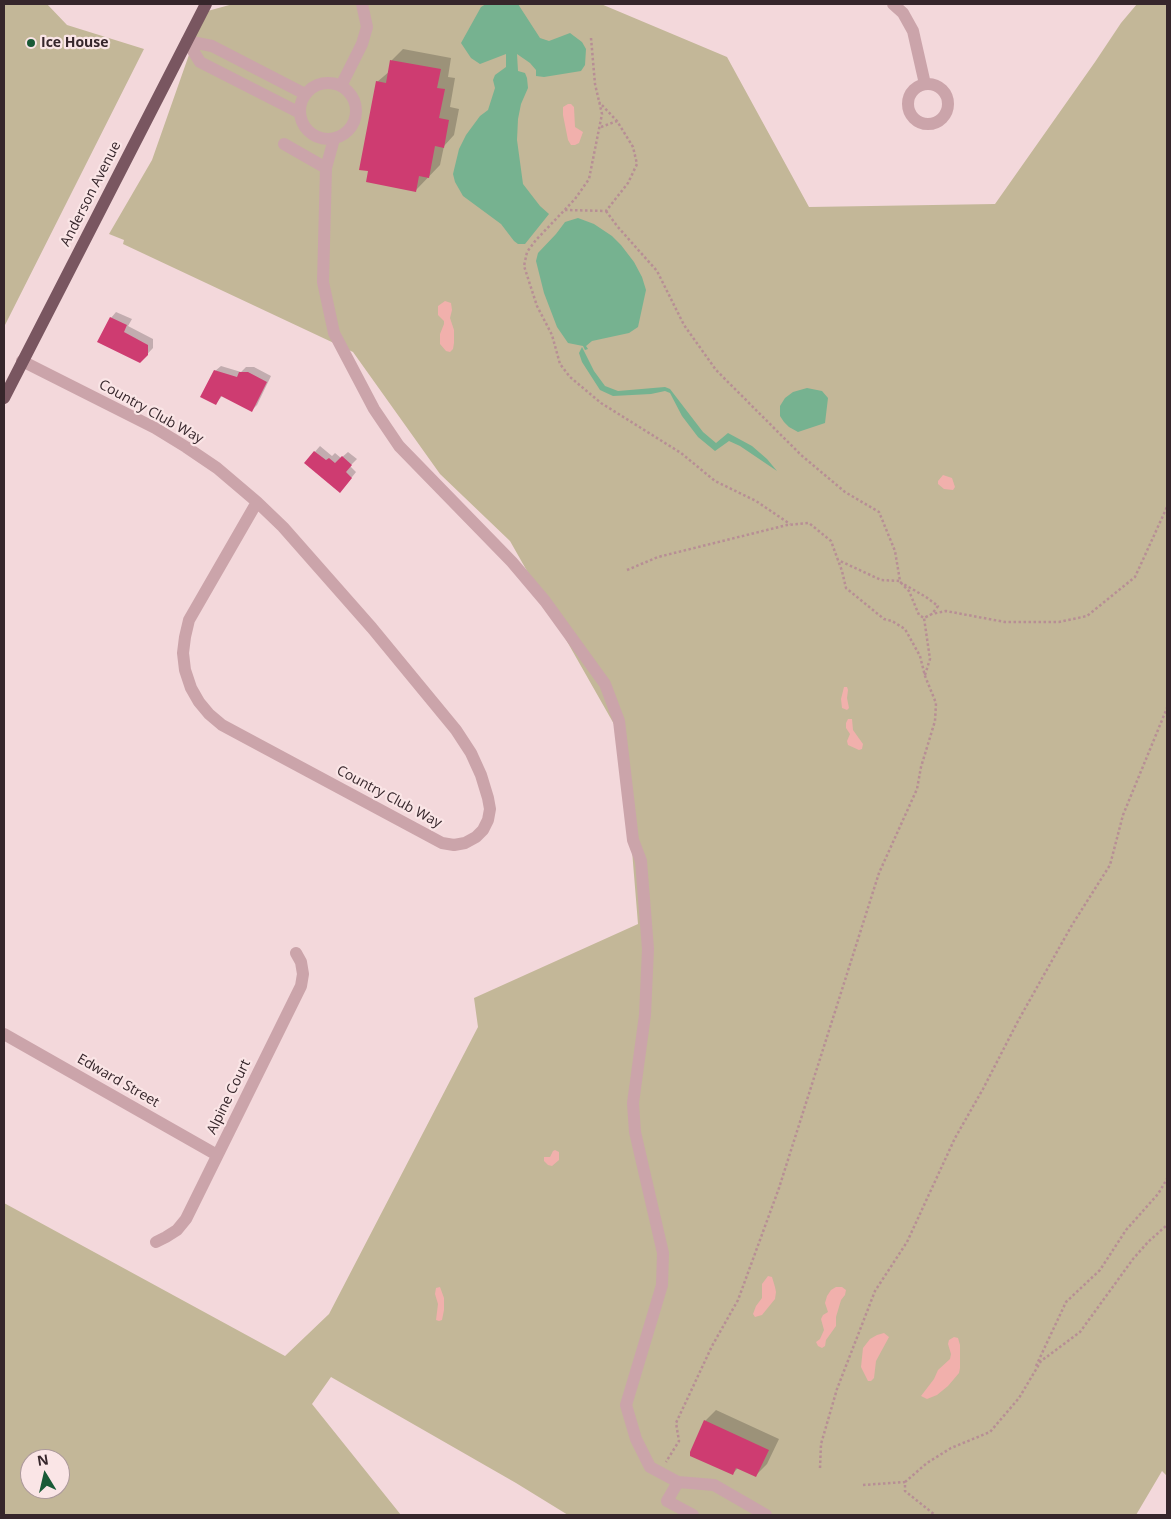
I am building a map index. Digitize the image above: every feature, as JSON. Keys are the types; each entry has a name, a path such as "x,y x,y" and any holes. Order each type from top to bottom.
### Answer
{"main road":[{"name":"Anderson Avenue","path":"4,398 206,4"}],"street":[{"path":"341,86 362,44 367,27 362,4"},
{"path":"893,4 903,13 913,31 925,84"},
{"path":"187,41 212,46 305,94"},
{"path":"187,41 200,62 300,113"},
{"path":"328,82 341,86 352,95 356,103 355,121 343,135 324,139 315,136 307,130 302,122 300,113 301,103 305,94 311,88 328,82"},
{"path":"334,138 326,168 324,282 334,333 374,409 399,446 512,562 545,602 605,684 619,720 633,840 641,860 648,949 645,1015 633,1103 635,1132 663,1253 662,1285 626,1405 636,1438 650,1467 678,1482 714,1485 766,1515"},
{"path":"284,144 326,168"},
{"name":"Country Club Way","path":"22,362 155,428 186,447 217,468 257,502 283,527 372,628 456,730 471,753 478,768 490,808 488,820 483,830 476,837 465,843 454,845 442,843 222,725 199,702 191,688 185,670 183,653 189,620 257,502"},
{"name":"Alpine Court","path":"156,1242 177,1230 186,1219 301,986 303,974 301,962 296,953"},
{"name":"Edward Street","path":"4,1034 218,1155"},
{"path":"678,1482 667,1501 692,1515"}],"path":[{"path":"591,38 595,84 602,114 601,128 589,179 576,199 536,240 527,252 524,266 537,306 552,335 560,364 570,377 601,403 681,453 715,481 756,501 791,524"},
{"path":"598,101 617,120 634,147 637,164 628,183 606,211"},
{"path":"601,128 617,120"},
{"path":"565,210 606,211"},
{"path":"606,211 657,271 684,324 716,370 801,455 845,492 879,512 895,551 900,580 881,580 838,560"},
{"path":"924,618 946,611 1005,622 1059,622 1087,616 1135,577 1167,507"},
{"path":"627,570 658,557 791,524 809,523 831,541 846,588 884,619 892,621 905,629 920,656 925,676 936,703 935,721 921,767 917,790 879,872 779,1188 738,1300 712,1346 676,1423 679,1441 665,1463"},
{"path":"925,676 930,659 924,618 919,615 909,591 900,582 938,606 932,614"},
{"path":"820,1468 821,1444 837,1389 875,1291 907,1242 955,1138 984,1089 1018,1021 1072,925 1110,865 1123,815 1167,708"},
{"path":"1029,1382 1066,1302 1100,1270 1126,1230 1158,1194 1167,1179"},
{"path":"863,1486 905,1482 927,1463 951,1448 990,1432 1019,1398 1041,1361 1080,1332 1133,1259 1167,1225"},
{"path":"905,1482 905,1491 935,1515"}],"shaded area":[{"path":"4,4 47,4 67,25 144,49 4,327"},
{"path":"233,4 601,4 727,57 809,207 995,204 1121,23 1137,4 1167,4 1167,1476 1162,1471 1136,1515 568,1515 331,1377 312,1404 401,1515 4,1515 4,1203 285,1356 329,1314 478,1027 474,998 638,924 623,740 510,541 440,474 353,352 123,244 124,240 109,234 152,160 204,12"},
{"path":"486,4 518,4 540,38 549,41 570,33 582,42 586,49 585,65 581,71 544,77 536,76 536,70 530,63 517,54 518,71 525,73 528,88 521,104 518,119 517,140 523,184 540,206 549,214 525,244 518,244 514,241 501,224 463,196 453,174 459,149 466,135 480,116 488,110 495,88 493,80 495,75 506,67 506,54 480,64 471,58 461,43 481,7"},
{"path":"578,218 594,224 612,236 621,245 634,262 646,290 638,327 629,333 592,341 586,346 588,349 585,350 583,346 568,343 557,327 544,293 536,261 538,253 565,222"},
{"path":"582,347 594,371 605,386 618,391 665,387 670,389 703,432 716,443 728,433 752,446 777,471 740,446 729,441 715,451 698,437 682,416 670,393 665,391 651,394 613,396 600,390 582,362 579,353"},
{"path":"807,388 822,391 828,398 825,423 798,432 784,422 780,416 780,406 785,398 793,392"}],"sand":[{"path":"568,104 574,107 575,127 583,132 579,143 575,145 571,145 568,140 563,115 563,107"},
{"path":"445,301 451,303 450,318 454,330 453,349 450,352 446,351 440,344 440,334 444,321 438,315 438,306"},
{"path":"943,475 952,478 955,487 953,490 944,489 938,484"},
{"path":"844,687 847,687 848,690 849,708 847,710 842,708 841,699"},
{"path":"848,719 852,719 853,730 863,744 862,749 859,750 848,745 847,741 850,734 846,728 846,723"},
{"path":"555,1150 559,1152 559,1160 552,1166 548,1165 544,1161 544,1157 550,1157"},
{"path":"768,1276 772,1277 776,1292 775,1299 762,1315 755,1317 753,1314 762,1298 762,1284"},
{"path":"440,1287 444,1298 444,1310 442,1320 439,1321 436,1320 438,1304 435,1294 436,1288"},
{"path":"836,1287 842,1287 846,1290 845,1295 841,1300 836,1317 836,1326 822,1348 816,1342 820,1339 824,1330 821,1319 828,1312 825,1303 827,1296"},
{"path":"884,1333 889,1337 876,1361 874,1378 868,1381 861,1367 863,1348 870,1339"},
{"path":"954,1337 958,1338 960,1345 959,1373 937,1395 927,1399 921,1396 934,1379 938,1370 950,1359 951,1354 948,1344 949,1340"}],"building":[{"path":"390,60 441,69 437,88 445,89 439,118 449,120 444,148 435,146 429,178 419,176 416,192 366,182 368,171 359,170 376,81 386,83"},
{"path":"110,317 127,325 124,332 148,345 148,355 140,363 97,342"},
{"path":"214,370 237,377 239,372 248,372 267,382 252,412 221,396 216,405 200,397"},
{"path":"314,451 326,460 329,458 335,463 342,456 352,465 346,472 352,478 340,493 304,463"},
{"path":"704,1420 769,1450 756,1477 736,1468 733,1475 690,1456"}],"place":[{"name":"Ice House","path":"31,43"}]}
